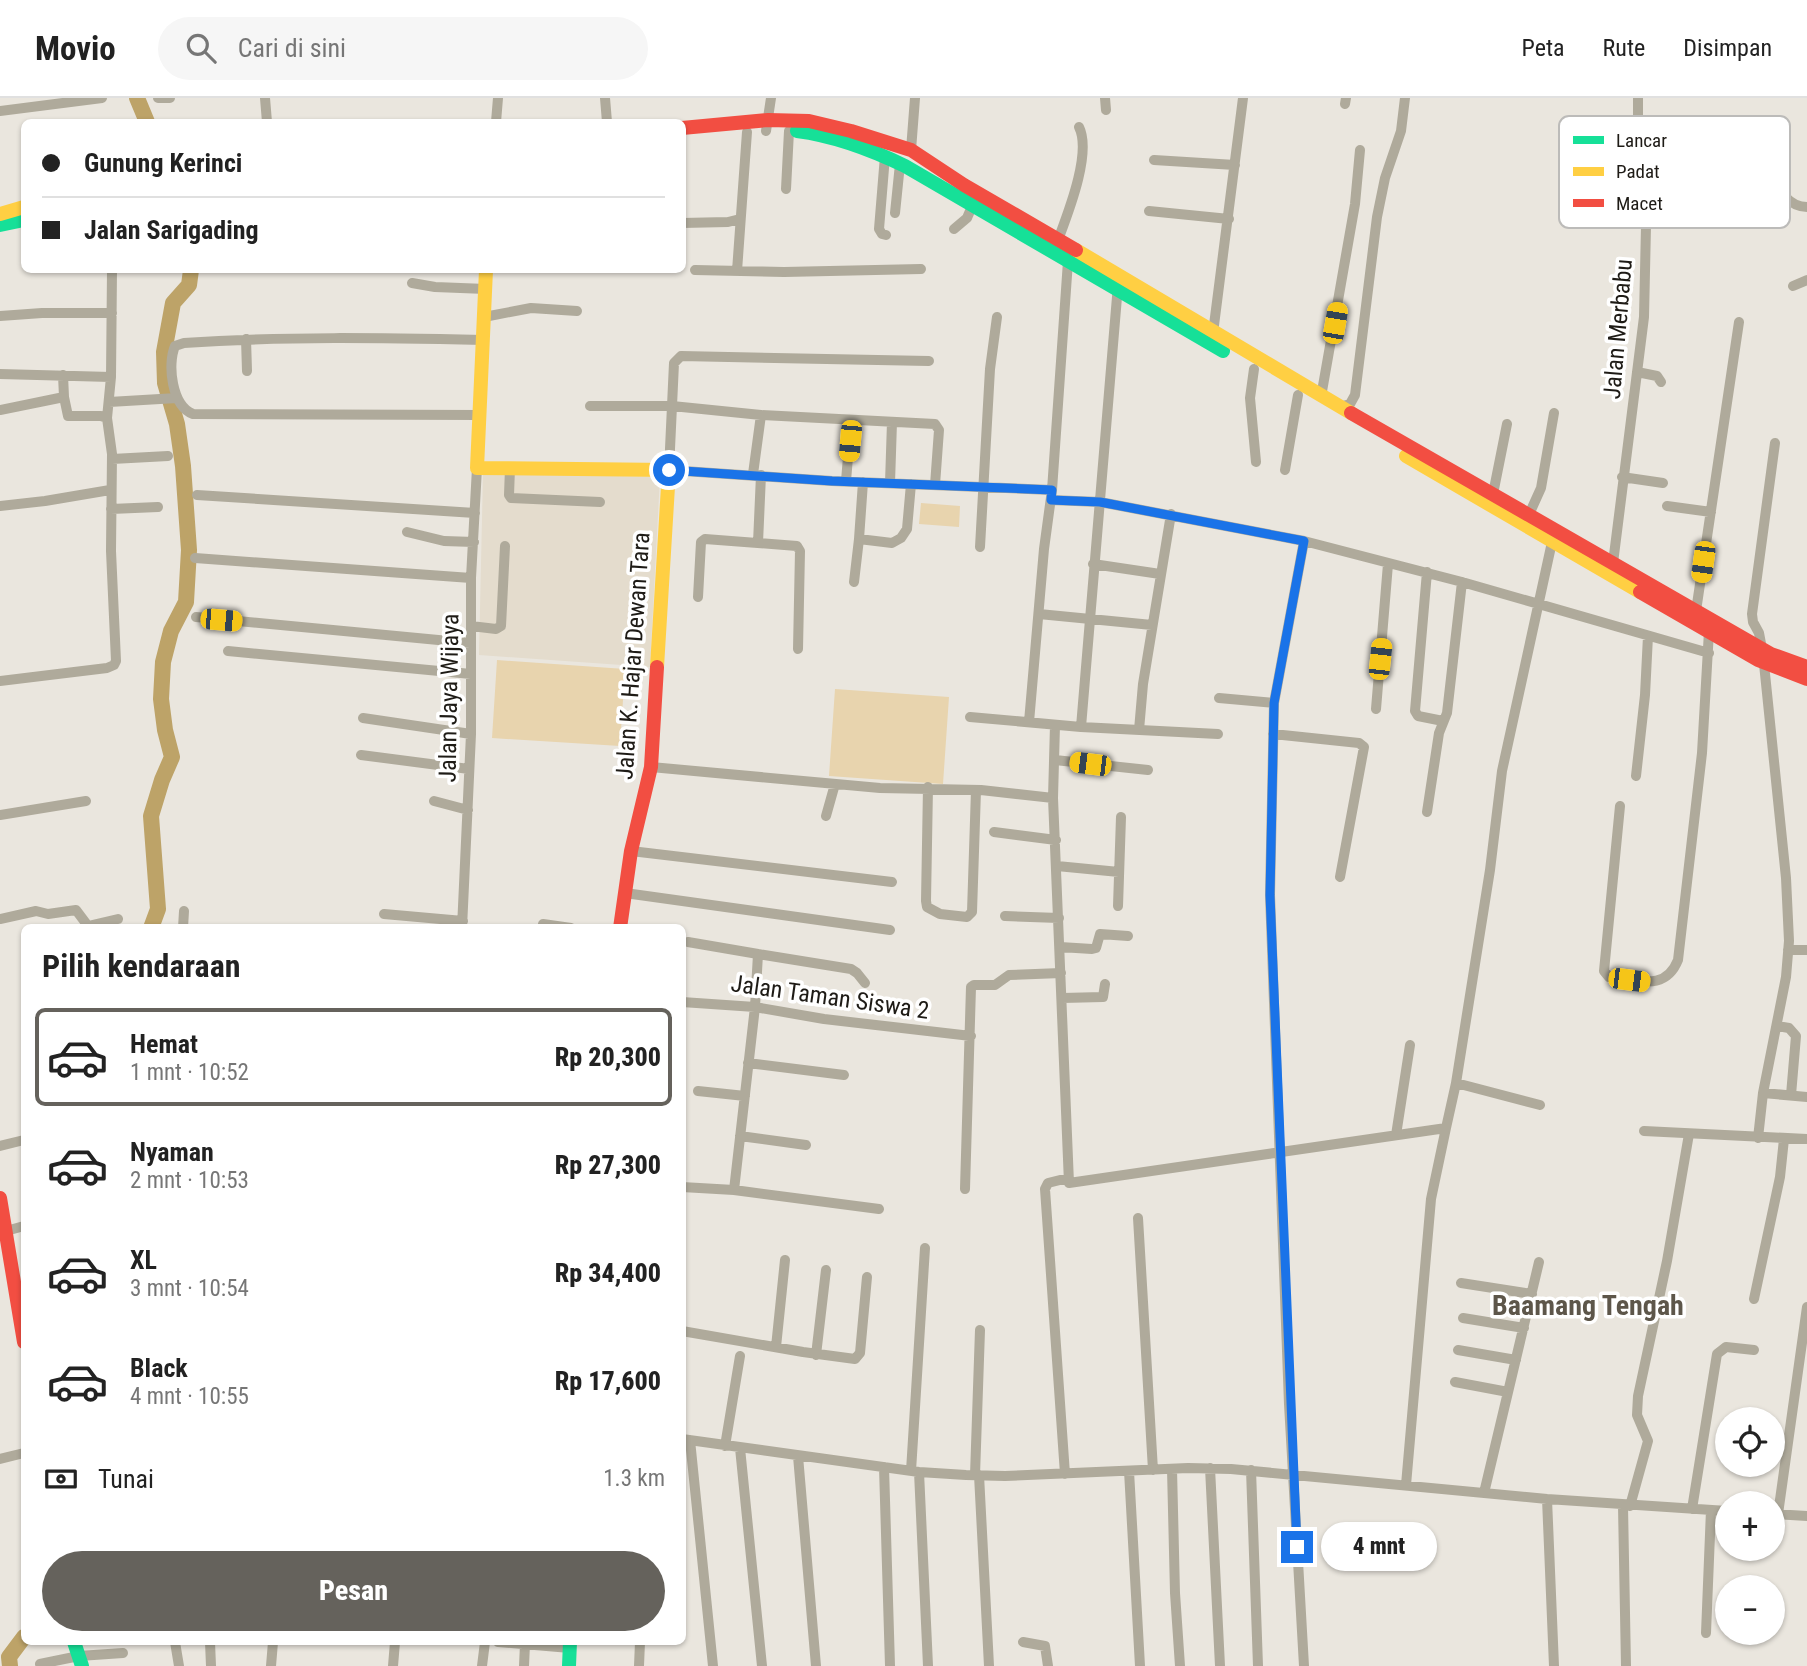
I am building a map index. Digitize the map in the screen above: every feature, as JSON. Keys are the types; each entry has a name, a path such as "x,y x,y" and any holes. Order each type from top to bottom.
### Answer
{"main road":[{"path":"686,128 824,124 911,150 964,186 1058,240 1119,283 1231,350 1340,407 1493,494 1552,542 1696,611 1764,656 1807,680"},
{"path":"686,138 747,132 767,126 837,139 885,156 973,204 1068,261 1119,283 1213,333 1254,369 1390,446 1612,563 1709,631 1764,656 1807,667"},
{"path":"0,214 21,208"},
{"path":"0,225 21,221"},
{"path":"486,273 477,468 669,470"},
{"name":"Jalan K. Hajar Dewan Tara","path":"621,924 631,851 651,767 669,470"},
{"path":"0,1198 20,1285"},
{"path":"569,1666 570,1645"}],"street":[{"path":"0,111 102,98"},
{"path":"158,98 170,98"},
{"path":"265,98 267,119"},
{"path":"496,119 498,98"},
{"path":"605,98 607,119"},
{"path":"767,126 771,98"},
{"path":"911,150 915,98"},
{"path":"1105,98 1106,110"},
{"path":"1213,333 1243,98"},
{"path":"1340,407 1350,404 1354,395 1377,217 1385,178 1401,131 1405,98"},
{"name":"Jalan Merbabu","path":"1638,98 1638,116"},
{"path":"1058,240 1079,171 1083,140 1079,127"},
{"path":"786,189 789,131"},
{"path":"737,271 747,132"},
{"path":"1321,397 1355,204 1360,150"},
{"path":"885,156 879,229 886,235"},
{"path":"1154,160 1235,165"},
{"path":"895,213 900,164"},
{"path":"1790,200 1807,207"},
{"path":"954,229 967,218 973,204"},
{"path":"1149,211 1229,219"},
{"path":"686,223 728,222 740,219"},
{"name":"Jalan Merbabu","path":"1612,563 1644,303 1646,228"},
{"path":"1029,722 1051,495 1068,261"},
{"path":"695,270 921,269"},
{"path":"0,681 114,665 117,654 110,490 112,459 107,418 111,377 112,273"},
{"path":"1793,286 1807,280"},
{"path":"412,283 435,287 486,289"},
{"path":"1081,727 1119,283"},
{"path":"484,317 531,308 578,311"},
{"path":"0,316 112,313"},
{"path":"980,547 990,369 997,317"},
{"path":"1696,611 1739,322"},
{"path":"246,339 247,371"},
{"path":"480,415 193,414 175,399 171,361 175,346 184,343 246,339 484,340"},
{"path":"929,361 681,356 674,363 669,470 863,482 984,486 1171,514 1304,541 1427,572 1709,653"},
{"path":"1254,369 1250,398 1256,462"},
{"path":"1637,372 1657,376 1661,382"},
{"path":"0,374 111,377"},
{"path":"63,376 68,415 107,418"},
{"path":"1285,470 1298,394"},
{"path":"0,410 64,397"},
{"path":"109,402 175,399"},
{"path":"590,406 672,406 761,415 937,425 939,430 935,485"},
{"path":"1526,520 1541,488 1554,413"},
{"path":"758,543 757,475 761,415"},
{"path":"846,481 851,421"},
{"path":"890,483 892,422"},
{"path":"1493,494 1507,424"},
{"path":"1758,1138 1763,1093 1777,1026 1788,950 1786,878 1764,656 1752,614 1775,443"},
{"path":"112,459 168,456"},
{"name":"Jalan Jaya Wijaya","path":"463,924 471,734 471,578 477,468"},
{"path":"510,468 511,498 600,502"},
{"path":"1622,477 1663,483"},
{"path":"854,582 863,482"},
{"path":"859,540 892,543 901,538 907,529 911,484"},
{"path":"0,506 110,490"},
{"path":"198,495 475,513"},
{"path":"1667,506 1711,512"},
{"path":"111,509 158,508"},
{"path":"1139,730 1143,684 1171,514"},
{"path":"407,532 444,541 474,542"},
{"path":"698,597 701,542 713,538 794,545 800,549 797,649"},
{"path":"1304,541 1274,703 1270,895 1292,1475 1304,1666"},
{"path":"1406,1485 1431,1199 1456,1083 1490,870 1502,771 1552,542"},
{"path":"471,626 496,629 501,626 505,546"},
{"path":"195,558 471,578"},
{"path":"1093,564 1160,574"},
{"path":"1376,709 1388,564"},
{"path":"1427,572 1415,711 1418,716 1443,721"},
{"path":"1427,812 1439,733 1447,713 1462,582"},
{"path":"1039,614 1152,625"},
{"path":"196,617 470,643"},
{"path":"1620,806 1604,973 1615,978 1659,981 1672,972 1678,960 1702,753 1709,631"},
{"path":"1636,776 1648,636"},
{"path":"228,651 471,674"},
{"path":"1219,698 1274,703"},
{"path":"970,717 1081,727 1218,734"},
{"path":"363,718 471,734"},
{"path":"1055,725 1054,797 1060,973 1068,1178 1072,1183 1446,1128"},
{"path":"1273,734 1359,743 1364,747 1340,877"},
{"path":"361,755 469,769"},
{"path":"1055,760 1148,770"},
{"path":"651,767 880,788 976,790 1054,797"},
{"path":"826,816 835,784"},
{"path":"928,788 926,901 928,907 940,914 967,917 972,912 976,790"},
{"path":"0,815 86,801"},
{"path":"434,801 468,810"},
{"path":"1118,906 1121,817"},
{"path":"995,832 1056,840"},
{"path":"631,851 892,882"},
{"path":"1057,866 1119,872"},
{"path":"625,893 890,930"},
{"path":"0,919 36,911 48,914 76,911 86,924"},
{"path":"183,924 184,911"},
{"path":"384,914 463,924"},
{"path":"1005,916 1059,918"},
{"path":"97,924 118,919"},
{"path":"1060,947 1092,949 1096,948 1100,934 1128,936"},
{"path":"688,942 851,969 865,983"},
{"path":"1788,950 1807,950"},
{"path":"734,1190 755,1007 758,954"},
{"path":"965,1189 971,991 974,985 995,985 1009,975 1060,973"},
{"path":"1062,998 1103,997 1105,984"},
{"name":"Jalan Taman Siswa 2","path":"686,1002 755,1007 971,1036"},
{"path":"1777,1026 1789,1028 1796,1036 1791,1095"},
{"path":"1396,1135 1410,1045"},
{"path":"748,1063 844,1075"},
{"path":"1456,1083 1540,1105"},
{"path":"698,1091 745,1096"},
{"path":"1763,1093 1807,1097"},
{"path":"1644,1131 1807,1139"},
{"path":"1626,1666 1626,1506 1648,1441 1636,1415 1638,1396 1667,1261 1689,1134"},
{"path":"740,1136 806,1144"},
{"path":"1754,1299 1780,1177 1784,1139"},
{"path":"0,1146 21,1141"},
{"path":"1065,1474 1045,1189 1048,1183 1068,1178"},
{"path":"686,1187 734,1190 879,1209"},
{"path":"1138,1218 1153,1470"},
{"path":"6,1231 21,1227"},
{"path":"925,1248 915,1471 928,1666"},
{"path":"776,1348 785,1260"},
{"path":"1484,1493 1539,1262"},
{"path":"816,1354 826,1270"},
{"path":"686,1332 851,1360 858,1357 867,1278"},
{"path":"1461,1283 1532,1294"},
{"path":"1779,1491 1807,1307"},
{"path":"1463,1318 1524,1328"},
{"path":"980,1330 977,1475 989,1666"},
{"path":"1692,1509 1717,1354 1726,1348 1754,1350"},
{"path":"1458,1350 1516,1360"},
{"path":"726,1446 740,1356"},
{"path":"1455,1381 1508,1392"},
{"path":"713,1666 686,1440 915,1471 977,1475 1210,1468 1251,1470 1626,1506 1715,1510"},
{"path":"740,1448 762,1666"},
{"path":"0,1459 21,1454"},
{"path":"798,1456 817,1666"},
{"path":"884,1466 890,1666"},
{"path":"1210,1468 1220,1666"},
{"path":"1172,1469 1175,1593 1181,1666"},
{"path":"1251,1470 1258,1666"},
{"path":"1129,1471 1140,1666"},
{"path":"1547,1499 1553,1666"},
{"path":"1706,1633 1711,1510"},
{"path":"1785,1515 1807,1516"},
{"path":"1023,1642 1045,1646 1048,1666"},
{"path":"176,1645 179,1666"},
{"path":"210,1645 211,1666"},
{"path":"271,1666 273,1645"},
{"path":"393,1666 395,1645"},
{"path":"482,1666 485,1645"},
{"path":"524,1666 525,1645"},
{"path":"639,1666 640,1645"},
{"path":"40,1664 78,1655 123,1653"}],"shaded area":[{"path":"483,473 660,477 650,667 479,655"},
{"path":"921,503 960,506 959,527 919,524"},
{"path":"497,660 625,669 620,746 492,738"},
{"path":"835,689 949,697 943,784 829,776"}],"waterway":[{"path":"137,98 146,119"},
{"path":"152,924 158,909 151,816 172,757 161,699 163,662 171,631 186,602 189,550 183,466 177,424 165,383 164,352 173,303 189,285 191,273"},
{"path":"10,1666 9,1657 21,1641"}],"traffic: fast":[{"path":"797,131 852,144 905,166 1223,351"},
{"path":"0,225 21,221"},
{"path":"75,1645 82,1666"},
{"path":"569,1666 570,1645"}],"traffic: slow":[{"path":"0,214 21,208"},
{"path":"1076,250 1351,413"},
{"path":"486,273 477,468 669,470 657,667"},
{"path":"1406,456 1640,592"}],"traffic: jam":[{"path":"686,128 768,120 809,121 851,131 911,150 964,185 1076,250"},
{"path":"1351,413 1771,654 1807,667"},
{"path":"1640,592 1758,660 1807,679"},
{"path":"621,924 631,851 651,767 657,667"},
{"path":"0,1198 21,1324"}],"district":[{"name":"Baamang Tengah","path":"1588,1305"}],"route":[{"path":"669,470 832,481 1052,490 1051,500 1100,502 1304,541 1274,703 1270,895 1297,1547"}]}
